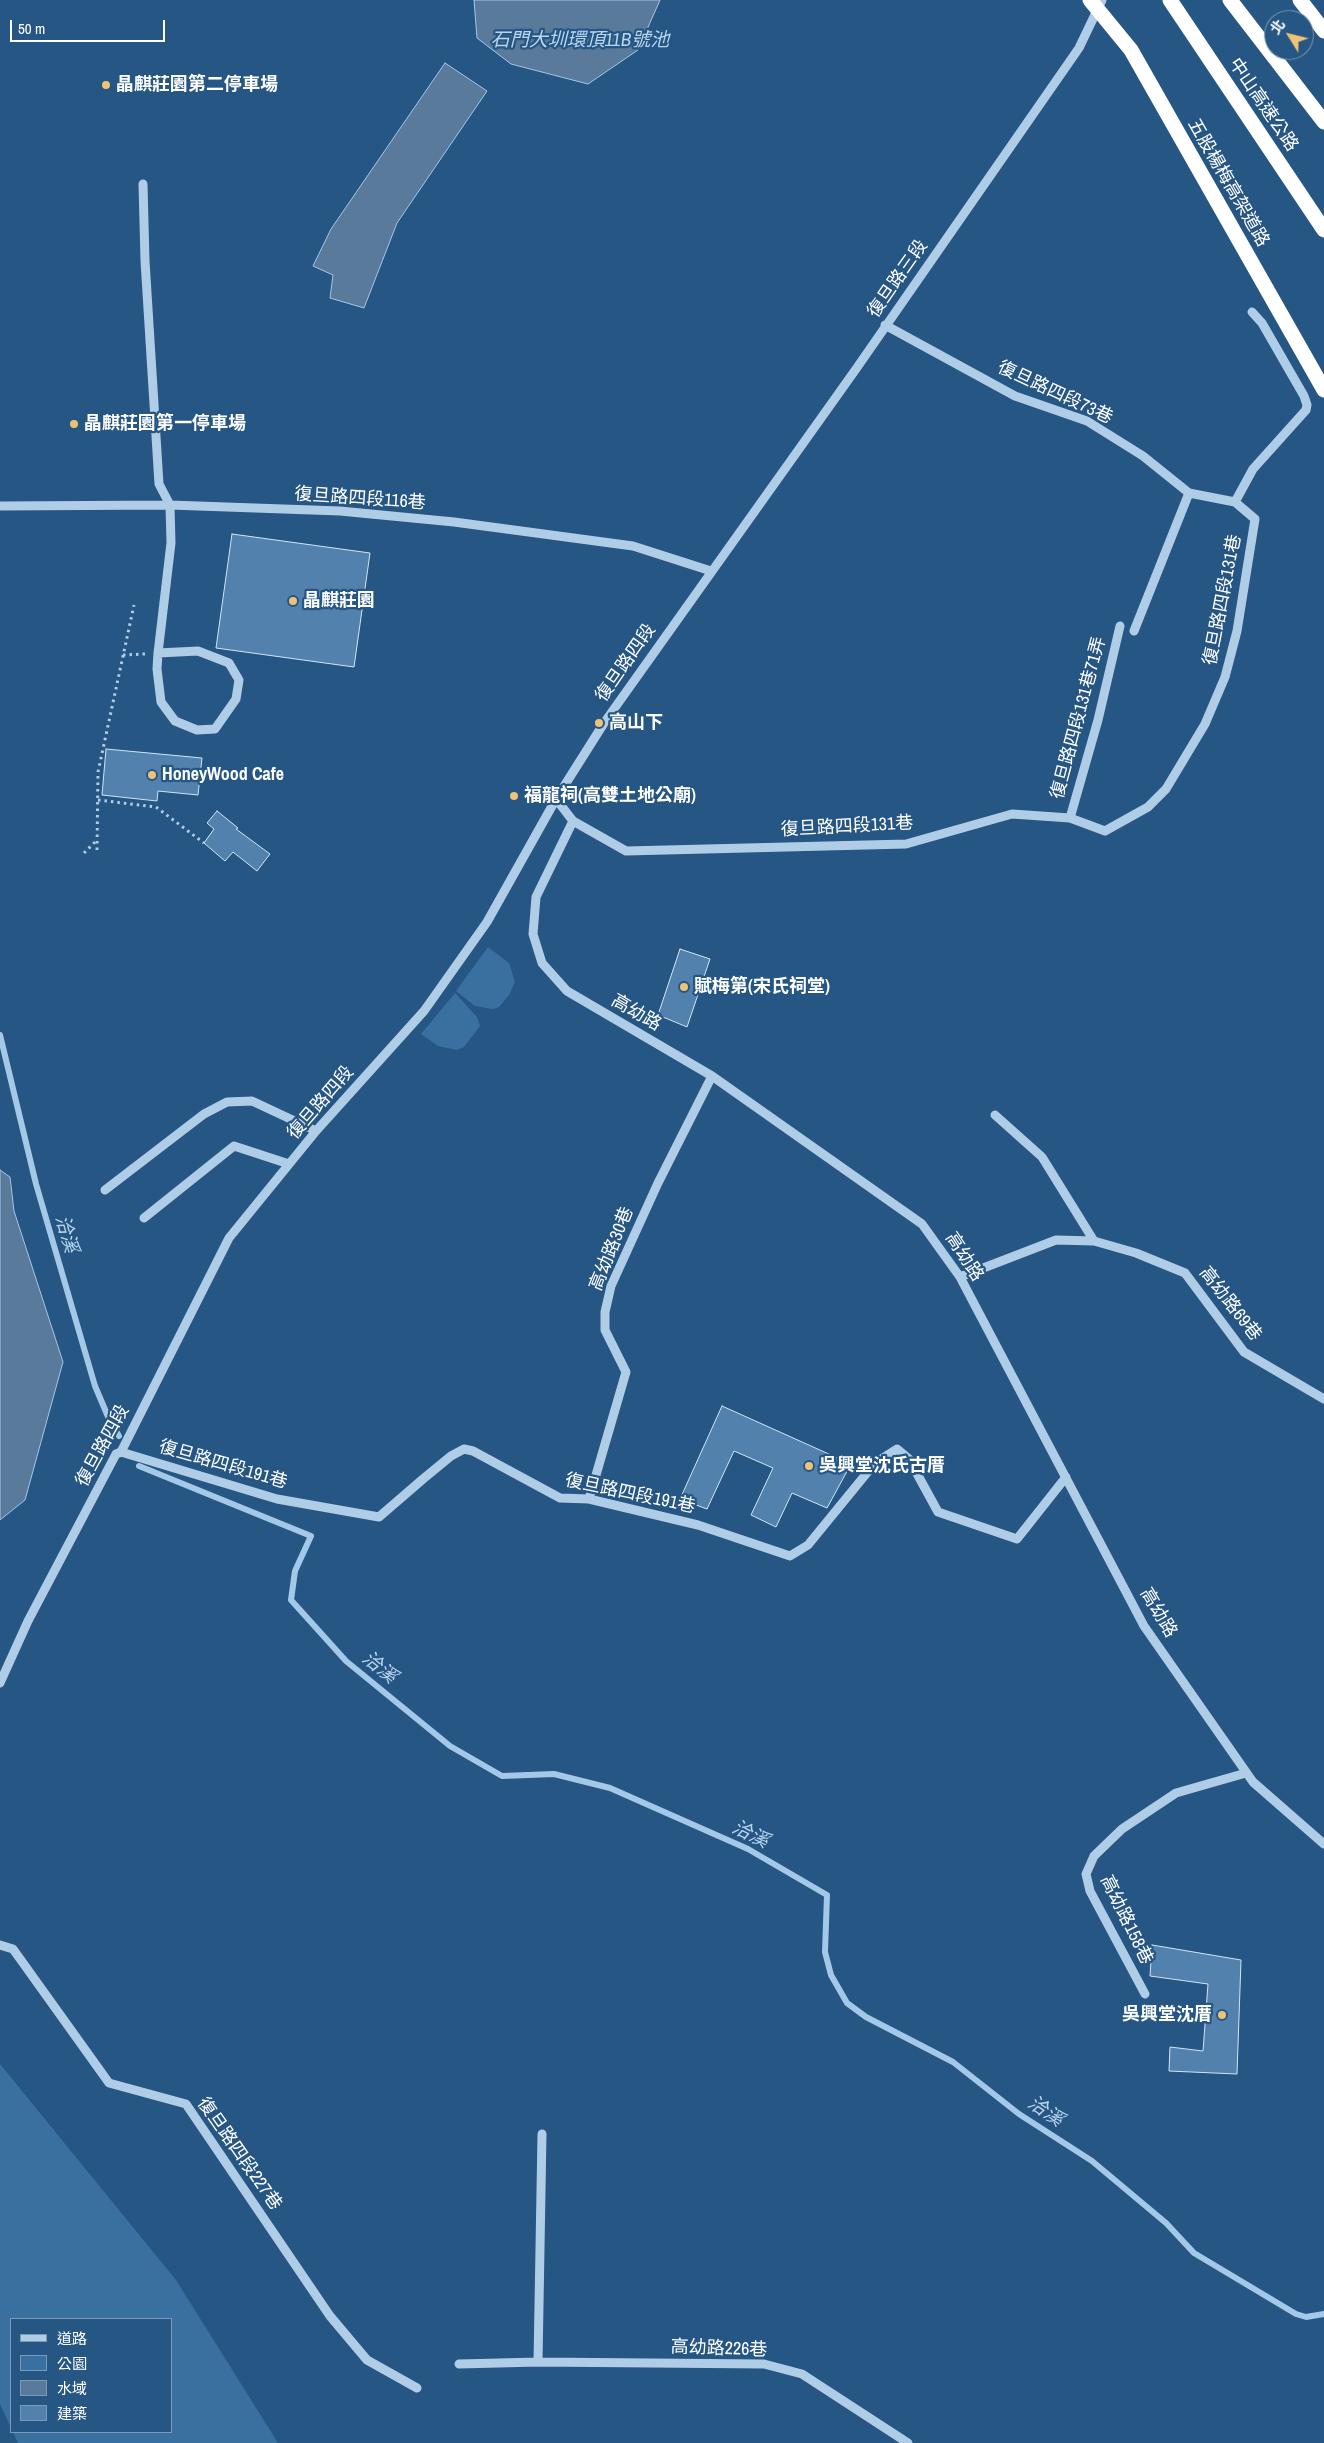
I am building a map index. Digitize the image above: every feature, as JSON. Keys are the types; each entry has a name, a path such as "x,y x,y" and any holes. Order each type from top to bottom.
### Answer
{"highway":[{"name":"五股楊梅高架道路","path":"1090,0 1131,50 1324,390"},
{"name":"中山高速公路","path":"1170,0 1324,230"},
{"name":"中山高速公路","path":"1230,0 1324,122"},
{"path":"1300,0 1324,31"}],"street":[{"name":"復旦路三段","path":"711,571 1079,48 1102,0"},
{"path":"143,184 145,261 159,484 170,505 171,543 158,653 157,669 161,702 175,722 197,730 215,729 236,699 239,680 229,663 198,651 158,653"},
{"path":"1235,502 1253,468 1296,423 1306,410 1307,405 1262,323 1252,312"},
{"name":"復旦路四段73巷","path":"885,325 1016,396 1087,421 1143,456 1189,493 1235,502"},
{"path":"1134,631 1189,493"},
{"name":"復旦路四段131巷","path":"573,822 626,852 906,844 1012,814 1070,818 1105,831 1148,807 1166,789 1205,724 1225,677 1237,631 1255,519 1235,502"},
{"name":"復旦路四段116巷","path":"0,506 170,505 340,511 454,522 633,546 711,571"},
{"name":"復旦路四段","path":"0,1683 28,1621 118,1453 229,1238 316,1131 424,1011 488,922 556,799 642,668 711,571"},
{"name":"復旦路四段131巷71弄","path":"1070,818 1098,720 1120,626"},
{"path":"556,799 573,822"},
{"name":"高幼路","path":"573,822 536,897 533,934 542,963 567,991 712,1076 922,1224 960,1277 1144,1626 1253,1782 1324,1844"},
{"name":"高幼路30巷","path":"589,1499 626,1372 605,1330 605,1312 611,1286 658,1183 712,1076"},
{"path":"105,1190 204,1114 228,1102 252,1101 316,1131"},
{"path":"995,1115 1042,1156 1094,1241"},
{"path":"144,1218 234,1146 289,1164"},
{"name":"高幼路69巷","path":"960,1277 1056,1240 1094,1241 1136,1253 1185,1273 1244,1352 1324,1399"},
{"name":"復旦路四段191巷","path":"118,1453 277,1498 379,1517 430,1473 464,1449 473,1451 560,1498 589,1499 698,1525 790,1556 808,1545 876,1463 897,1449 909,1459 938,1512 1017,1539 1066,1477"},
{"name":"高幼路158巷","path":"1145,1994 1090,1890 1086,1874 1094,1856 1122,1829 1176,1793 1246,1773"},
{"name":"復旦路四段227巷","path":"0,1945 12,1949 109,2083 186,2104 330,2316 367,2360 417,2388"},
{"path":"538,2362 542,2134"},
{"name":"高幼路226巷","path":"459,2364 538,2362 764,2364 802,2374 908,2443"}],"path":[{"path":"97,850 98,772 134,605"},
{"path":"123,655 158,653"},
{"path":"98,800 156,807 204,843"},
{"path":"84,853 97,840"}],"green space":[{"path":"488,947 509,963 515,982 509,995 499,1007 493,1009 475,1006 456,991"},
{"path":"455,993 477,1017 480,1026 464,1047 457,1050 438,1046 421,1034"},
{"path":"0,2064 176,2280 278,2443 18,2443 13,2433 172,2433 172,2318 10,2318 10,2426 0,2404"}],"water":[{"name":"石門大圳環頂11B號池","path":"474,0 660,0 638,50 588,84 511,64 477,38"},
{"path":"445,63 487,91 397,223 364,308 330,298 333,275 313,266 331,229"},
{"path":"0,1170 10,1177 14,1211 63,1362 25,1500 0,1520"}],"building":[{"name":"晶麒莊園","path":"232,534 370,553 354,667 216,648"},
{"name":"HoneyWood Cafe","path":"106,749 202,758 198,795 158,791 157,801 102,795"},
{"path":"217,811 238,828 236,829 270,854 257,871 233,852 225,861 204,843 214,829 207,823"},
{"name":"賦梅第(宋氏祠堂)","path":"680,949 710,959 687,1027 658,1015"},
{"name":"吳興堂沈氏古厝","path":"722,1406 851,1464 827,1508 792,1493 776,1527 751,1515 773,1468 734,1451 707,1509 680,1499"},
{"name":"吳興堂沈厝","path":"1152,1945 1241,1960 1237,2074 1169,2071 1170,2047 1203,2051 1208,1984 1150,1976"}],"waterway":[{"name":"洽溪","path":"0,1035 36,1184 95,1386 109,1419 119,1436"},
{"name":"洽溪","path":"139,1466 311,1536 295,1571 291,1600 346,1661 450,1746 502,1776 554,1774 610,1788 748,1849 827,1895 825,1952 831,1975 847,2003 866,2017 953,2062 1019,2114 1092,2161 1166,2223 1194,2253 1296,2314 1306,2317 1324,2314"}],"place":[{"name":"晶麒莊園第二停車場","path":"106,85"},
{"name":"晶麒莊園第一停車場","path":"74,424"},
{"name":"晶麒莊園","path":"293,601"},
{"name":"高山下","path":"599,723"},
{"name":"HoneyWood Cafe","path":"152,775"},
{"name":"福龍祠(高雙土地公廟)","path":"514,796"},
{"name":"賦梅第(宋氏祠堂)","path":"684,987"},
{"name":"吳興堂沈氏古厝","path":"809,1466"},
{"name":"吳興堂沈厝","path":"1222,2015"}]}
